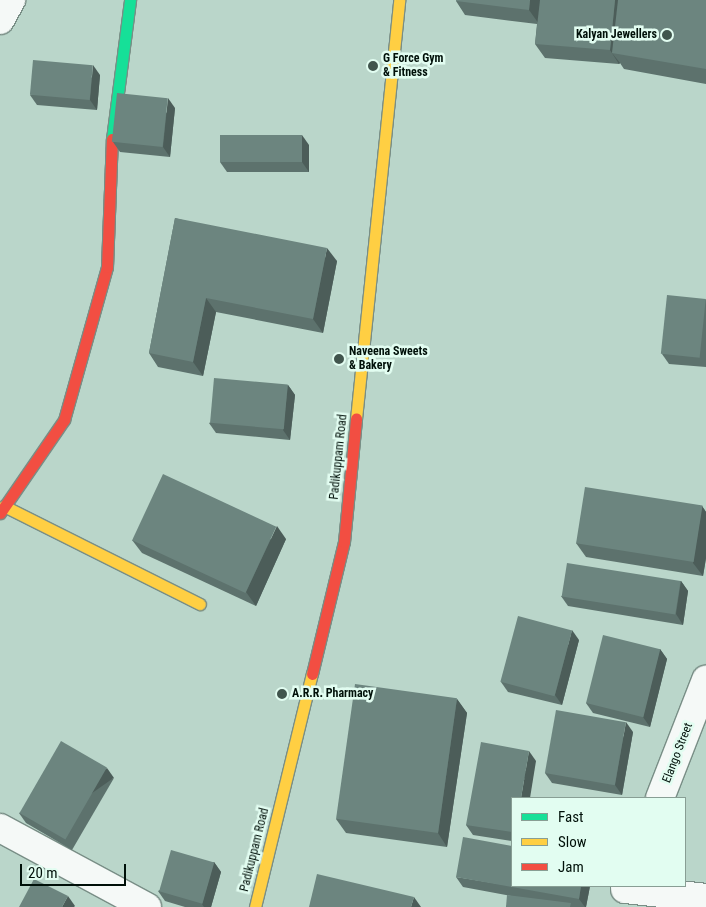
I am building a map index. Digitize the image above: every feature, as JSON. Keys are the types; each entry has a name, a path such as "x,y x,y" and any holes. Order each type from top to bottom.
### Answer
{"street":[{"path":"0,20 10,0"},
{"path":"130,0 110,155 107,267 64,420 2,510 200,604"},
{"name":"Padikuppam Road","path":"255,907 344,542 399,0"},
{"name":"Elango Street","path":"660,797 706,680"},
{"path":"0,828 108,897 148,907"},
{"path":"624,894 706,898"}],"building":[{"path":"456,0 530,0 529,10"},
{"path":"540,0 615,0 610,50 535,44"},
{"name":"Kalyan Jewellers","path":"618,0 706,0 706,69 612,53"},
{"path":"33,60 93,65 90,100 30,95"},
{"path":"117,93 168,98 163,147 112,142"},
{"path":"220,135 302,135 302,162 220,162"},
{"path":"175,218 327,248 313,319 206,298 193,362 149,353"},
{"path":"667,295 706,299 700,358 661,354"},
{"path":"214,378 288,384 284,429 210,423"},
{"path":"163,474 276,527 245,593 132,540"},
{"path":"585,487 703,506 694,562 576,543"},
{"path":"567,563 681,581 675,615 562,597"},
{"path":"518,616 572,630 554,696 500,682"},
{"path":"603,635 660,649 643,717 586,703"},
{"path":"355,684 457,698 438,833 336,819"},
{"path":"556,710 626,722 615,785 545,773"},
{"path":"61,741 107,768 65,839 20,813"},
{"path":"481,742 529,751 521,797 511,797 511,832 466,825"},
{"path":"463,837 511,846 511,887 456,877"},
{"path":"171,850 214,862 202,904 159,891"},
{"path":"317,874 414,897 411,907 309,907"},
{"path":"34,879 68,896 62,907 19,907"},
{"path":"512,887 581,887 579,899"},
{"path":"507,895 571,903 570,907 506,907"}],"traffic: fast":[{"path":"112,139 130,0"}],"traffic: slow":[{"path":"356,419 399,0"},
{"path":"4,506 200,604"},
{"path":"255,907 312,674"}],"traffic: jam":[{"path":"0,513 64,420 107,267 112,139"},
{"path":"312,674 344,542 356,419"}],"place":[{"name":"Kalyan Jewellers","path":"667,35"},
{"name":"G Force Gym & Fitness","path":"373,66"},
{"name":"Naveena Sweets & Bakery","path":"339,359"},
{"name":"A.R.R. Pharmacy","path":"282,694"}]}
